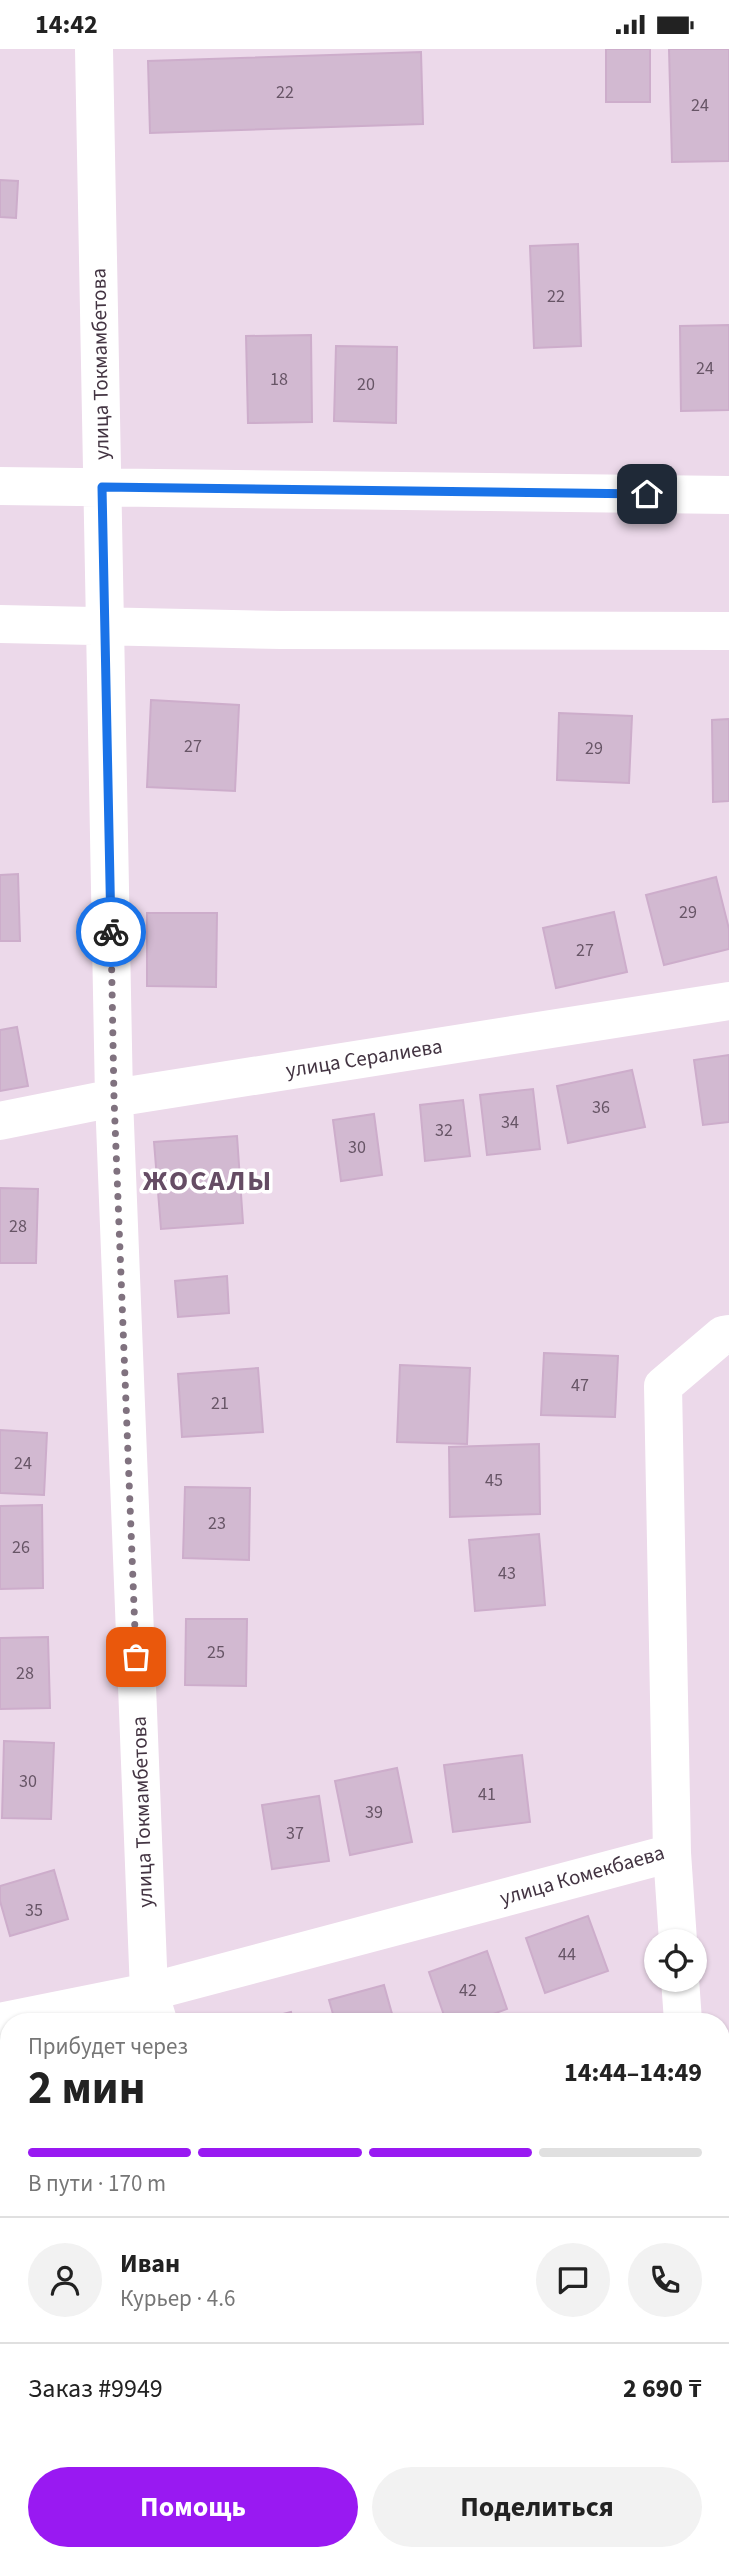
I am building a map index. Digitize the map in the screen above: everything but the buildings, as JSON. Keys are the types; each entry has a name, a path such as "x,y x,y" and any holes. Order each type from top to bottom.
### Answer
{"street":[{"name":"улица Токмамбетова","path":"94,49 114,1098 153,2007"},
{"path":"0,486 729,495"},
{"path":"0,624 281,630 729,631"},
{"name":"улица Сералиева","path":"0,1121 114,1098 729,1001"},
{"name":"улица Комекбаева","path":"92,2013 153,2007 672,1853 663,1386 723,1335 729,1334"},
{"path":"672,1853 677,1929"},
{"path":"681,1992 682,2013"}],"shaded area":[{"path":"0,49 729,49 729,2013 0,2013"}],"way so far":[{"path":"111,932 114,1098 136,1657"}],"district":[{"name":"ЖОСАЛЫ","path":"208,1181"}],"route":[{"path":"111,932 102,487 647,494"}]}
